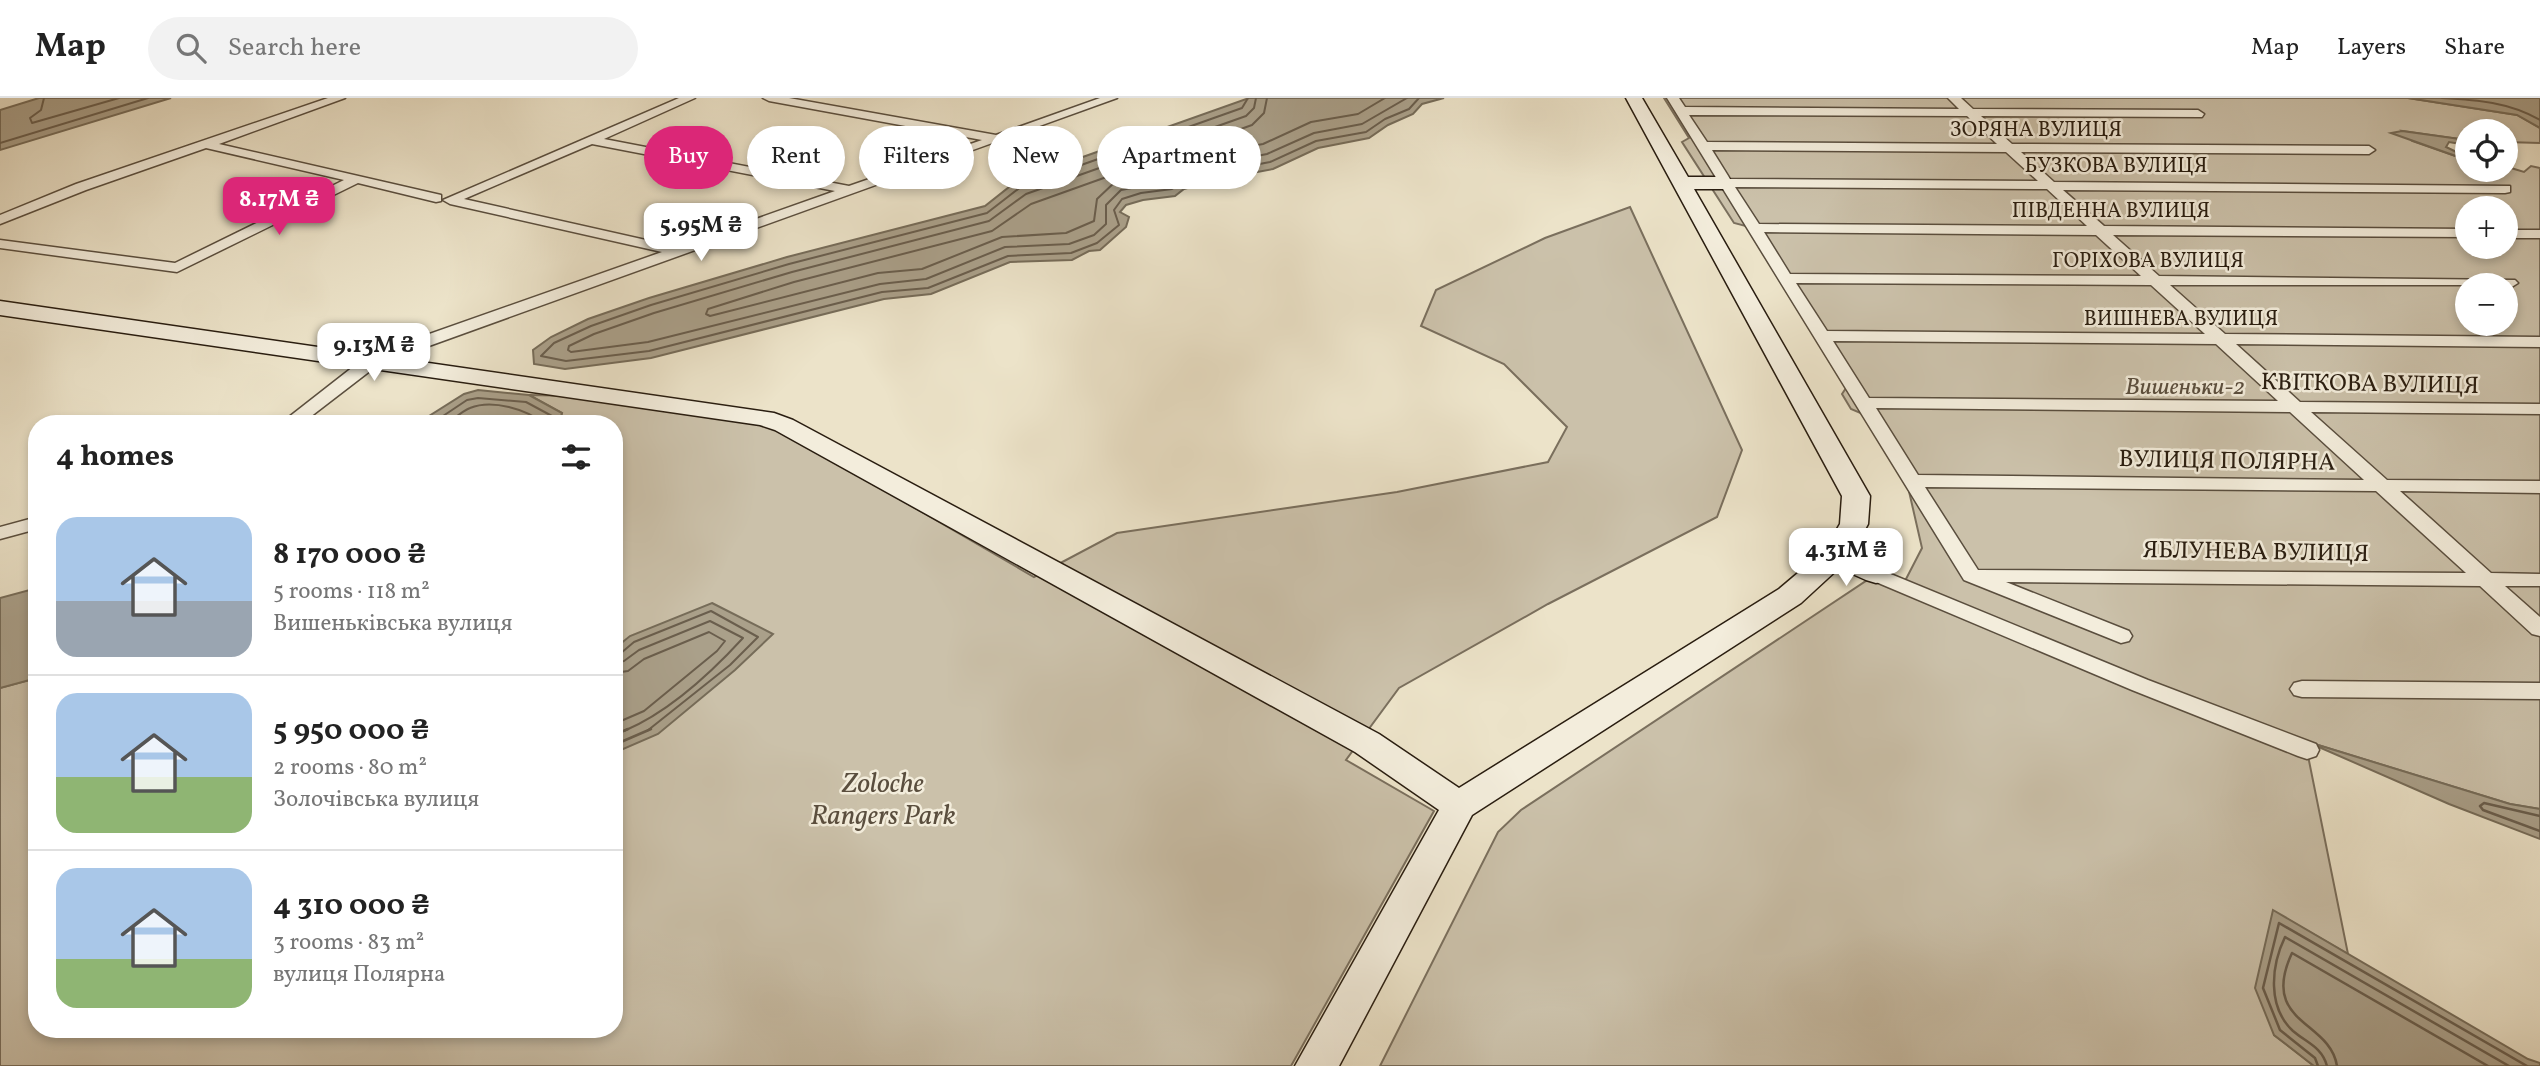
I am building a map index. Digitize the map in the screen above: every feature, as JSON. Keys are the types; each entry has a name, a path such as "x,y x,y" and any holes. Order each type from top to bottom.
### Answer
{"street":[{"path":"0,219 80,187 339,98"},
{"path":"679,251 450,200 689,98"},
{"path":"769,98 988,138"},
{"path":"1032,126 1111,98"},
{"path":"1317,1066 1459,806 1790,596 1836,556 1854,524 1856,496 1634,98"},
{"path":"1954,98 2540,629"},
{"path":"1677,104 1970,113 2199,114"},
{"path":"1677,104 1971,575 2122,636"},
{"path":"591,140 850,191"},
{"path":"301,415 373,360 988,142"},
{"path":"205,144 436,198"},
{"name":"ЗОРЯНА ВУЛИЦЯ","path":"1703,146 2368,150"},
{"path":"0,244 177,268 356,179"},
{"path":"1682,183 1726,183"},
{"name":"БУЗКОВА ВУЛИЦЯ","path":"1726,183 2505,189"},
{"name":"ПІВДЕННА ВУЛИЦЯ","path":"1754,228 2455,233"},
{"path":"2518,234 2536,234"},
{"name":"ГОРІХОВА ВУЛИЦЯ","path":"1785,278 2455,283"},
{"path":"0,307 741,413 784,425 1367,743 1459,806"},
{"name":"ВИШНЕВА ВУЛИЦЯ","path":"1822,336 2540,342"},
{"name":"КВІТКОВА ВУЛИЦЯ","path":"1863,402 2540,409"},
{"name":"ВУЛИЦЯ ПОЛЯРНА","path":"1913,481 2540,487"},
{"path":"0,533 28,525"},
{"path":"1836,556 2140,685 2307,750"},
{"name":"ЯБЛУНЕВА ВУЛИЦЯ","path":"1971,575 2540,580"},
{"path":"2302,689 2540,691"}],"green space":[{"name":"Вишеньки-2","path":"1664,98 2408,98 2517,115 2540,128 2540,143 2518,142 2518,119 2455,119 2455,138 2402,131 2412,141 2455,156 2455,182 2518,182 2518,170 2524,172 2531,166 2540,168 2540,809 2510,804 2305,741 2348,954 2273,911 2274,1035 2314,1066 1380,1066 1498,832 1521,810 1881,571 1905,581 1922,548 1908,487 1863,414 1851,409 1842,394 1846,388 1746,226 1734,223 1682,142 1689,138"},
{"name":"Zoloche Rangers Park","path":"1630,207 1742,450 1717,517 1548,604 1399,688 1346,760 1434,811 1291,1066 0,1066 0,688 28,680 28,1038 623,1038 623,415 561,415 529,395 577,396 745,420 779,429 1034,577 1117,533 1397,492 1548,462 1567,427 1504,364 1421,326 1436,290 1545,238"}],"water":[{"path":"39,98 171,98 0,150 0,110"},
{"path":"1249,98 1444,98 1422,104 1413,114 1388,125 1369,138 1318,148 1273,169 1261,171 1261,126 1170,126"},
{"path":"2408,98 2540,98 2540,128 2517,115"},
{"path":"2402,131 2455,138 2455,143 2449,142 2446,147 2455,151 2455,156 2391,133"},
{"path":"1097,152 1097,189 1184,189 1175,196 1126,205 1120,212 1129,217 1126,227 1100,250 1089,251 1072,260 1010,262 931,294 884,299 651,358 565,369 534,364 533,350 551,337 588,319 649,298 787,257 985,206 1007,189 1083,189 1083,157"},
{"path":"478,390 529,395 562,413 431,415 464,394"},
{"path":"28,590 28,680 0,688 0,598"},
{"path":"712,603 773,634 735,670 658,734 623,749 623,642 630,636"},
{"path":"2305,741 2510,804 2540,809 2540,839 2449,804"},
{"path":"2273,910 2528,1059 2540,1063 2540,1066 2314,1066 2274,1035 2255,988"}]}
